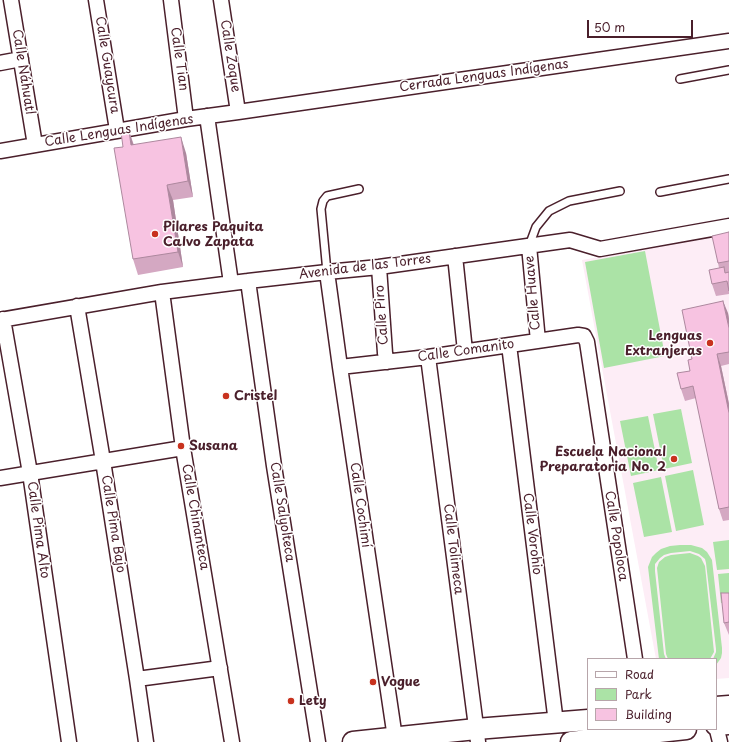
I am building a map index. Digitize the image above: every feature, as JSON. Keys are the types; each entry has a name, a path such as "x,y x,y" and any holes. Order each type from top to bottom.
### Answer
{"main road":[{"path":"717,707 729,706"},
{"path":"353,742 394,738 477,736 556,723 587,720"},
{"path":"717,726 729,724"},
{"path":"571,742 678,730"}],"street":[{"name":"Calle Náhuatl","path":"11,0 35,145"},
{"name":"Calle Guaycura","path":"96,0 117,130"},
{"name":"Calle Tian","path":"171,0 186,119"},
{"name":"Calle Zoque","path":"221,0 238,112"},
{"name":"Cerrada Lenguas Indígenas","path":"238,112 729,40"},
{"path":"0,63 21,58"},
{"name":"Calle Lenguas Indígenas","path":"0,151 117,130 238,112"},
{"path":"207,116 231,283"},
{"name":"Avenida de las Torres","path":"1,320 162,292 231,283 379,267 570,240 600,249 729,226"},
{"name":"Calle Huave","path":"529,246 538,341"},
{"path":"455,256 465,351"},
{"name":"Calle Piro","path":"379,267 385,353 387,362"},
{"name":"Calle Cochimí","path":"328,272 340,367 394,738"},
{"name":"Calle Salyolteca","path":"248,281 274,466 318,742"},
{"name":"Calle Chinanteca","path":"162,292 183,448 232,742"},
{"name":"Calle Pima Bajo","path":"78,306 138,680 146,742"},
{"name":"Calle Pima Alto","path":"1,320 30,473 69,742"},
{"name":"Calle Comanito","path":"340,367 428,357 578,335 584,336 587,342"},
{"name":"Calle Popoloca","path":"587,342 635,658"},
{"name":"Calle Vorohio","path":"509,345 556,723"},
{"name":"Calle Tolimeca","path":"428,357 477,736"},
{"path":"0,478 183,448"},
{"path":"138,680 220,668"},
{"path":"717,730 720,742"}],"lane":[{"path":"680,79 729,70"},
{"path":"660,192 729,179"},
{"path":"328,272 321,209 323,201 328,196 359,189"},
{"path":"529,246 536,227 549,211 569,201 620,191"}],"shaded area":[{"name":"Escuela Nacional Preparatoria No. 2","path":"729,235 729,678 717,679 717,658 656,658 582,260"}],"green space":[{"path":"645,251 665,356 604,368 585,262"},
{"path":"681,409 692,463 664,469 653,414"},
{"path":"648,416 659,470 631,476 620,421"},
{"path":"693,470 704,525 676,531 665,476"},
{"path":"661,477 672,532 644,537 633,483"},
{"path":"729,540 729,569 717,570 713,542"},
{"path":"691,545 702,548 707,552 712,560 722,648 721,658 717,664 717,658 713,658 716,649 706,563 705,559 699,554 690,551 664,555 655,564 666,658 659,658 648,567 652,557 656,553 661,549 670,546"},
{"path":"690,553 701,558 705,566 714,652 711,658 668,658 666,654 657,568 659,562 665,557"},
{"path":"729,573 729,602 721,603 718,574"}],"building":[{"name":"Pilares Paquita Calvo Zapata","path":"129,131 131,145 181,137 188,181 167,185 178,252 133,259 114,148 123,147 121,132"},
{"path":"729,232 729,261 718,263 712,236"},
{"path":"724,267 725,273 729,272 729,291 727,281 712,284 709,270"},
{"path":"723,301 729,328 729,352 717,354 729,413 729,507 719,509 693,386 681,389 677,373 690,371 688,360 692,359 682,310"},
{"path":"721,593 729,593 729,622 724,623"}],"place":[{"name":"Pilares Paquita Calvo Zapata","path":"155,234"},
{"name":"Lenguas Extranjeras","path":"710,343"},
{"name":"Cristel","path":"226,396"},
{"name":"Susana","path":"181,446"},
{"name":"Escuela Nacional Preparatoria No. 2","path":"674,459"},
{"name":"Vogue","path":"373,682"},
{"name":"Lety","path":"291,701"}]}
